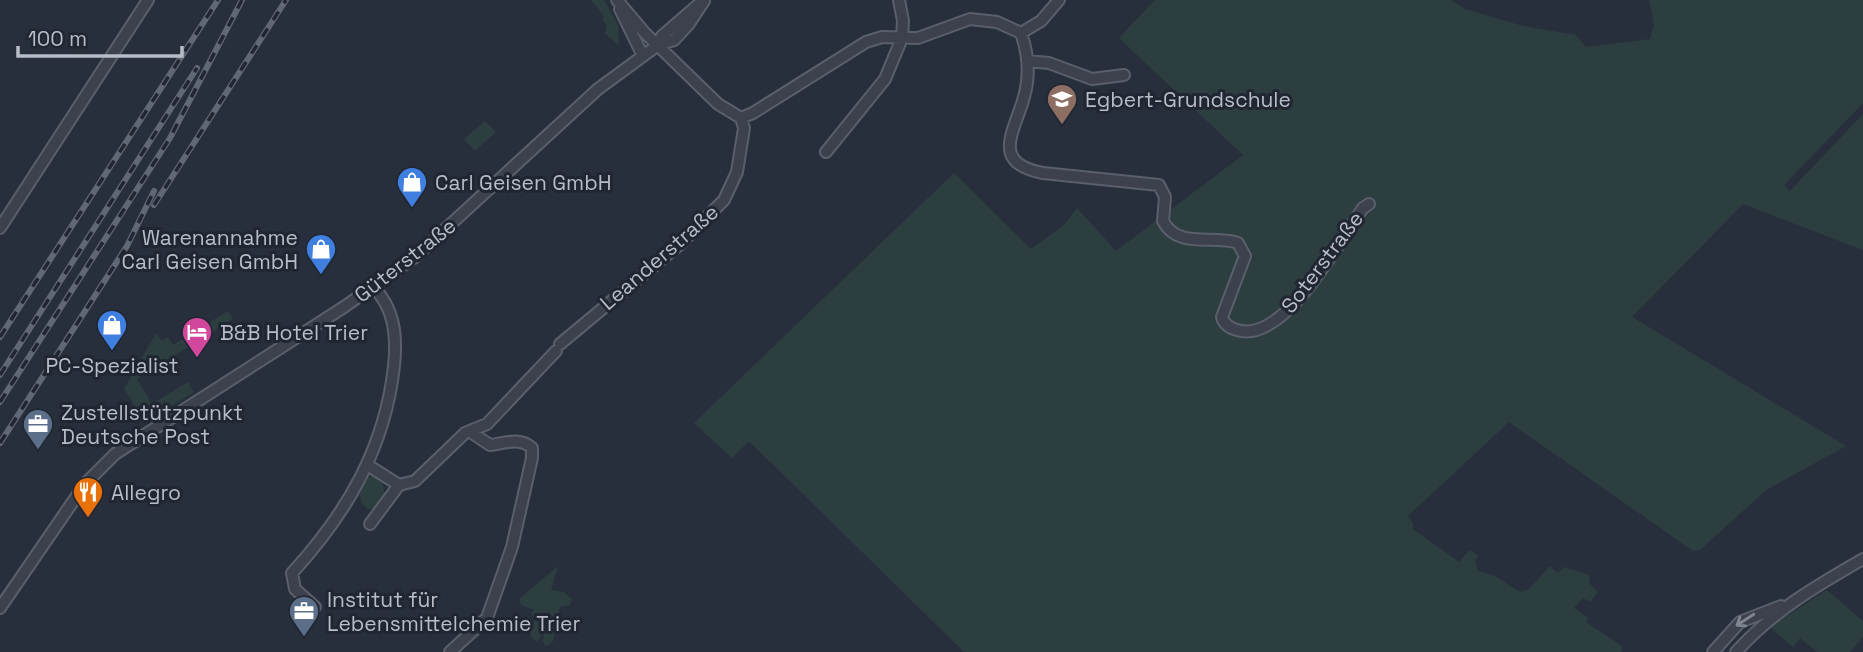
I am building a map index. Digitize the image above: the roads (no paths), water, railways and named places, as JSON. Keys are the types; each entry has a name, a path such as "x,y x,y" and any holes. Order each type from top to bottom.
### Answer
{"street":[{"path":"0,228 149,0"},
{"path":"617,0 657,45 718,104 741,118 753,113 853,48 882,37 918,38 970,19 982,18 1021,33 1041,21 1059,0"},
{"path":"617,0 643,56"},
{"name":"Güterstraße","path":"0,608 85,484 115,454 415,257 598,89 657,45 662,36 704,0"},
{"path":"826,152 885,79 902,38 903,21 899,0"},
{"name":"Soterstraße","path":"1021,33 1027,61 1024,97 1009,135 1015,160 1026,169 1043,173 1159,185 1165,197 1163,221 1172,232 1205,242 1238,243 1245,256 1222,317 1226,325 1234,330 1253,330 1275,323 1301,294 1363,208 1369,204"},
{"path":"1027,61 1049,63 1092,79 1124,75"},
{"name":"Leanderstraße","path":"399,485 415,481 465,433 472,433 488,424 558,347 679,246 724,200 737,172 744,128 741,118"},
{"path":"315,607 295,589 292,573 337,518 369,466 391,394 395,353 393,320 388,306 373,287"},
{"path":"450,652 487,618 512,547 532,458 532,448 527,443 520,441 490,445 472,433"},
{"path":"369,466 399,485 370,524"},
{"path":"1736,652 1757,629 1787,604 1863,559"},
{"path":"1713,652 1744,619 1787,604"}],"railway":[{"path":"0,337 218,0"},
{"path":"0,402 170,138 242,0"},
{"path":"154,205 286,0"},
{"path":"0,375 197,68"},
{"path":"0,443 127,246 154,191"}],"place":[{"name":"Egbert-Grundschule","path":"1062,126"},
{"name":"Carl Geisen GmbH","path":"412,209"},
{"name":"Warenannahme Carl Geisen GmbH","path":"321,276"},
{"name":"PC-Spezialist","path":"112,352"},
{"name":"B&B Hotel Trier","path":"197,359"},
{"name":"Zustellstützpunkt Deutsche Post","path":"38,451"},
{"name":"Allegro","path":"88,519"},
{"name":"Institut für Lebensmittelchemie Trier","path":"304,638"}]}
